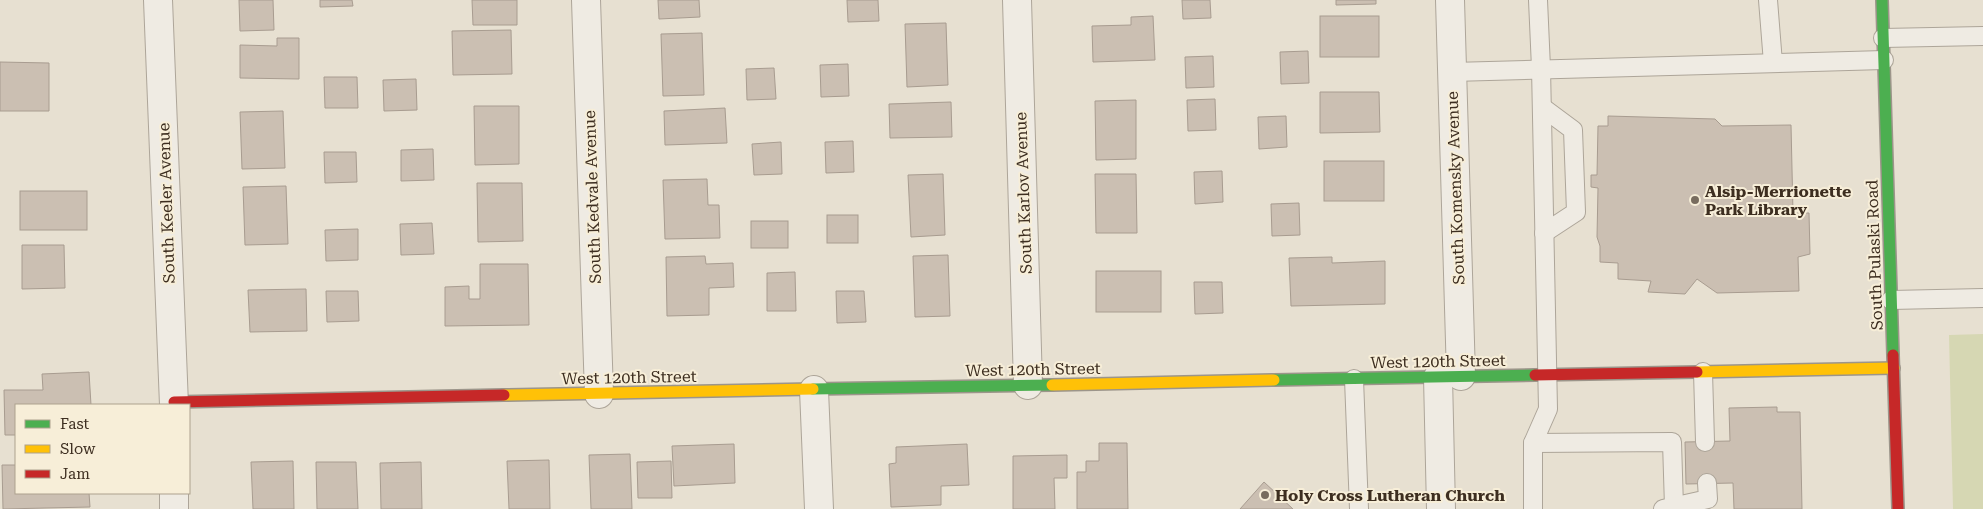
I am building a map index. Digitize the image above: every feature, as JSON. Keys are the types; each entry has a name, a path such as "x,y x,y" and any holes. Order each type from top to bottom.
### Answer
{"street":[{"name":"South Keeler Avenue","path":"158,0 174,404"},
{"name":"South Kedvale Avenue","path":"586,0 599,394"},
{"name":"South Karlov Avenue","path":"1018,0 1028,385"},
{"name":"South Komensky Avenue","path":"1441,509 1450,376 1452,72 1450,0"},
{"name":"South Pulaski Road","path":"1882,0 1898,509"},
{"name":"West 120th Street","path":"174,404 1894,368"},
{"path":"814,390 819,509"},
{"path":"174,494 174,509"}],"lane":[{"path":"1534,509 1533,443 1548,410 1538,0"},
{"path":"1768,0 1773,63"},
{"path":"1883,38 1983,36"},
{"path":"1452,72 1541,68 1884,60"},
{"path":"1542,107 1573,130 1576,212 1544,233"},
{"path":"1892,300 1983,298"},
{"path":"1703,372 1705,442"},
{"path":"1354,379 1359,509"},
{"path":"1533,443 1672,442 1669,508 1708,500 1707,483"}],"green space":[{"path":"1983,334 1983,509 1953,509 1949,335"}],"building":[{"path":"239,0 273,0 274,30 240,31"},
{"path":"320,0 352,0 353,6 320,7"},
{"path":"472,0 517,0 517,25 473,25"},
{"path":"658,0 699,0 700,17 659,19"},
{"path":"847,0 878,0 879,21 848,22"},
{"path":"1182,0 1210,0 1211,18 1183,19"},
{"path":"1336,0 1376,0 1376,4 1336,5"},
{"path":"1153,16 1155,60 1093,62 1092,26 1131,25 1131,17"},
{"path":"1320,16 1379,16 1379,57 1320,57"},
{"path":"946,23 948,85 907,87 905,24"},
{"path":"511,30 512,74 453,75 452,31"},
{"path":"702,33 704,95 663,96 661,34"},
{"path":"277,38 299,38 299,79 240,78 240,45 277,46"},
{"path":"1308,51 1309,83 1281,84 1280,52"},
{"path":"1213,56 1214,87 1186,88 1185,57"},
{"path":"0,62 49,63 49,111 0,111"},
{"path":"848,64 849,96 821,97 820,65"},
{"path":"774,68 776,99 747,100 746,69"},
{"path":"324,77 357,77 358,108 325,108"},
{"path":"416,79 417,110 384,111 383,80"},
{"path":"1320,92 1379,92 1380,132 1320,133"},
{"path":"1215,99 1216,130 1188,131 1187,100"},
{"path":"1136,100 1136,159 1096,160 1095,101"},
{"path":"951,102 952,137 890,138 889,104"},
{"path":"474,106 519,106 519,164 475,165"},
{"path":"725,108 727,143 665,145 664,111"},
{"path":"283,111 285,168 242,169 240,112"},
{"path":"1286,116 1287,147 1259,149 1258,117"},
{"name":"Alsip-Merrionette Park Library","path":"1608,116 1715,119 1722,126 1791,125 1793,213 1809,213 1810,254 1798,257 1799,291 1717,293 1697,279 1685,294 1648,292 1651,281 1618,279 1618,263 1600,262 1600,246 1597,237 1598,188 1591,187 1591,175 1597,175 1598,126 1608,126"},
{"path":"853,141 854,172 826,173 825,142"},
{"path":"781,142 782,174 754,175 752,144"},
{"path":"433,149 434,180 401,181 401,150"},
{"path":"324,152 356,152 357,182 325,183"},
{"path":"1324,161 1384,161 1384,201 1324,201"},
{"path":"1222,171 1223,202 1195,204 1194,172"},
{"path":"943,174 945,235 911,237 908,175"},
{"path":"1095,174 1136,174 1137,233 1096,233"},
{"path":"707,179 708,205 719,205 720,238 665,239 663,180"},
{"path":"477,183 522,183 523,241 478,242"},
{"path":"286,186 288,244 245,245 243,187"},
{"path":"20,191 87,191 87,230 20,230"},
{"path":"1299,203 1300,235 1272,236 1271,204"},
{"path":"827,215 858,215 858,243 827,243"},
{"path":"751,221 788,221 788,248 751,248"},
{"path":"432,223 434,254 401,255 400,224"},
{"path":"358,229 358,260 326,261 325,230"},
{"path":"22,245 64,245 65,288 22,289"},
{"path":"948,255 950,316 915,317 913,256"},
{"path":"705,256 706,264 733,263 734,287 709,288 709,315 667,316 666,257"},
{"path":"1332,257 1332,263 1385,261 1385,304 1291,306 1289,258"},
{"path":"480,264 528,264 529,325 445,326 445,287 469,286 469,299 480,299"},
{"path":"1096,271 1161,271 1161,312 1096,312"},
{"path":"795,272 796,311 767,311 767,273"},
{"path":"1194,282 1222,282 1223,313 1195,314"},
{"path":"306,289 307,331 250,332 248,290"},
{"path":"326,291 358,291 359,321 327,322"},
{"path":"836,291 864,291 866,322 837,323"},
{"path":"89,372 91,404 15,404 15,435 5,435 4,390 43,390 42,374"},
{"path":"1777,407 1777,412 1800,412 1802,509 1734,509 1733,483 1686,484 1685,442 1730,441 1729,408"},
{"path":"1099,443 1127,443 1128,509 1077,509 1077,472 1086,472 1086,461 1099,461"},
{"path":"734,444 735,483 674,486 672,446"},
{"path":"967,444 969,485 941,486 941,505 891,507 889,464 896,463 896,447"},
{"path":"630,454 632,509 591,509 589,455"},
{"path":"1067,455 1067,478 1054,478 1055,509 1013,509 1013,456"},
{"path":"549,460 550,509 509,509 507,461"},
{"path":"293,461 294,509 253,509 251,462"},
{"path":"671,461 672,498 638,498 637,462"},
{"path":"316,462 356,462 358,509 317,509"},
{"path":"421,462 422,509 381,509 380,463"},
{"path":"2,465 15,465 15,494 89,494 90,507 3,509"},
{"name":"Holy Cross Lutheran Church","path":"1264,482 1293,509 1240,509"}],"traffic: fast":[{"path":"1882,0 1893,355"},
{"path":"1274,380 1535,375"},
{"path":"813,389 1052,385"}],"traffic: slow":[{"path":"1697,372 1894,368"},
{"path":"1052,385 1274,380"},
{"path":"504,395 813,389"}],"traffic: jam":[{"path":"1893,355 1898,509"},
{"path":"1535,375 1697,372"},
{"path":"174,402 504,395"}],"place":[{"name":"Alsip-Merrionette Park Library","path":"1695,200"},
{"name":"Holy Cross Lutheran Church","path":"1265,495"}]}
